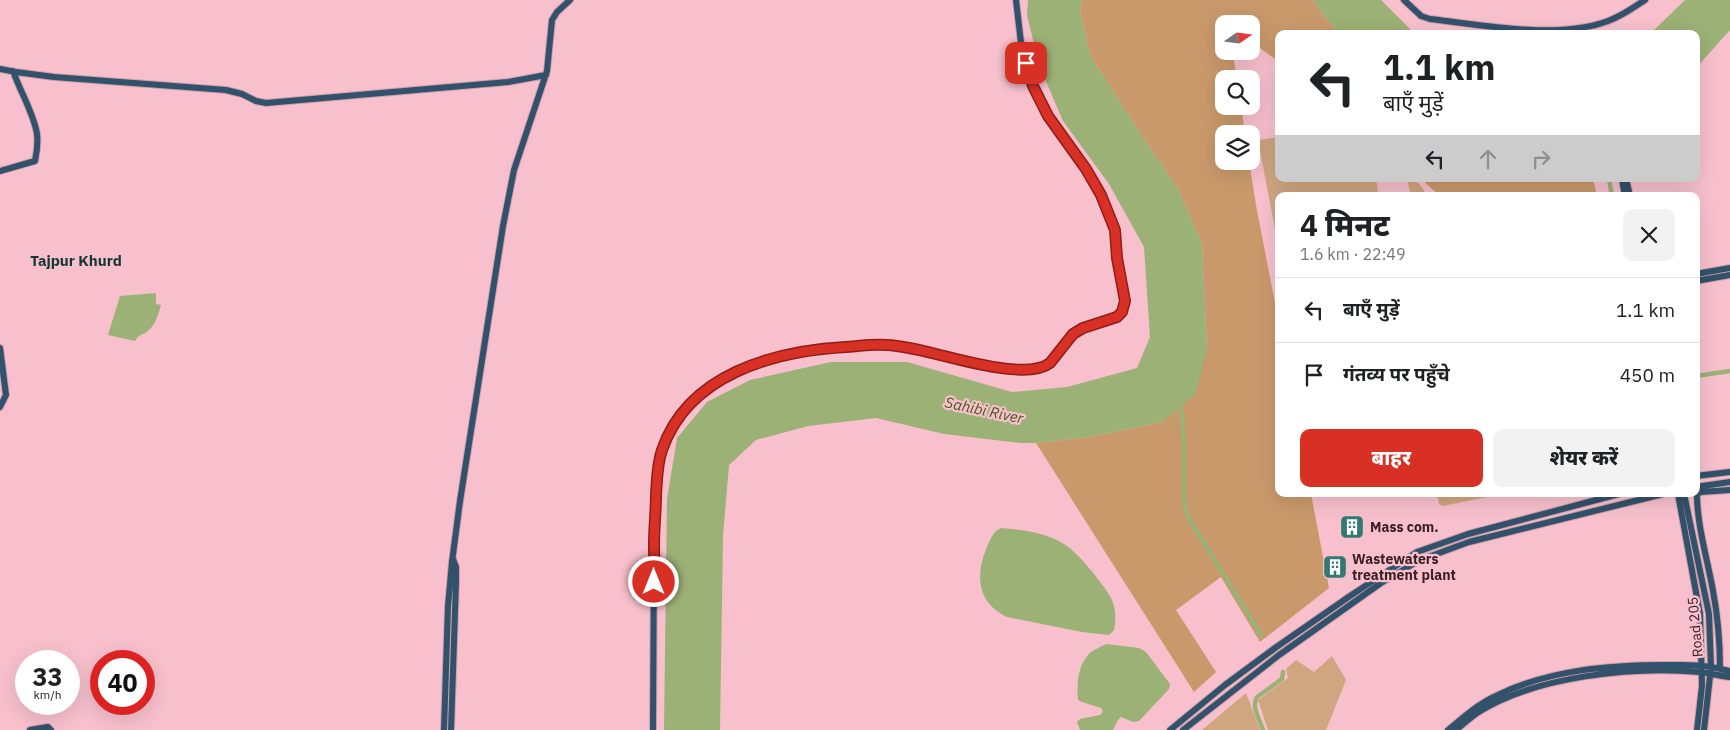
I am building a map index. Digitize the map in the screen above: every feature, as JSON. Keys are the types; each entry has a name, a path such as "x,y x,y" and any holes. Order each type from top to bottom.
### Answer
{"street":[{"path":"444,730 448,606 460,496 507,204 522,144 546,75 552,20 557,12 570,0"},
{"path":"653,730 654,543 658,466 662,449 673,427 685,409 698,396 724,377 744,368 808,350 832,347 894,345 990,366 1026,370 1034,369 1050,363 1076,332 1114,319 1123,310 1125,301 1113,225 1096,185 1054,126 1033,86 1019,33 1016,0"},
{"path":"1404,0 1421,16 1430,19 1541,30"},
{"path":"1558,30 1595,25 1608,21 1631,10 1645,0"},
{"path":"0,68 13,72 54,77 226,90 266,103 508,82 546,75"},
{"path":"0,171 35,162 37,148 35,125 13,72"},
{"path":"1700,273 1730,268"},
{"path":"1700,280 1730,275"},
{"path":"0,348 6,395 0,407"},
{"path":"1700,476 1730,472"},
{"path":"1700,486 1730,482"},
{"path":"1700,492 1730,490"},
{"path":"1170,730 1225,685 1275,648 1417,552 1468,534 1608,497"},
{"path":"1183,730 1279,655 1316,631 1381,583 1420,560 1469,542 1651,497"},
{"name":"Road 205","path":"1679,497 1700,614 1702,669 1697,730"},
{"name":"Road 205","path":"1685,497 1709,614 1711,670 1704,730"},
{"path":"1697,497 1720,644 1720,669"},
{"path":"451,730 456,582 456,568 453,558"},
{"path":"1448,730 1469,713 1496,696 1542,679 1591,669 1638,665 1730,671"},
{"path":"1456,730 1477,713 1499,702 1537,687 1561,681 1598,674 1702,669"},
{"path":"1711,670 1730,677"},
{"path":"30,730 48,727 51,730"}],"shaded area":[{"path":"1082,0 1313,0 1335,30 1275,30 1275,59 1260,48 1260,15 1215,15 1215,60 1234,60 1236,70 1215,70 1215,115 1242,115 1244,125 1215,125 1215,170 1250,170 1275,303 1275,497 1312,497 1329,588 1260,642 1221,577 1176,610 1216,672 1194,692 1036,443 1095,436 1163,422 1207,349 1202,243 1178,189 1091,57 1080,11"},
{"path":"1275,138 1275,182 1377,182 1378,192 1275,192 1275,229 1260,150 1260,140"},
{"path":"1408,182 1420,184 1425,192 1410,192"},
{"path":"1424,182 1594,182 1596,192 1436,192"},
{"path":"1438,497 1488,497 1442,506 1439,504"},
{"path":"1332,656 1346,680 1326,730 1268,730 1258,700 1288,678 1286,669 1296,660 1314,672"},
{"path":"1246,693 1260,730 1202,730"}],"water":[{"name":"Sahibi River","path":"1028,0 1082,0 1080,11 1091,57 1178,189 1202,243 1207,349 1196,394 1163,422 1095,436 1036,443 944,434 876,418 808,426 756,440 729,465 723,536 720,730 664,730 667,499 677,438 707,402 750,380 831,362 907,362 1012,392 1067,387 1137,368 1150,337 1144,247 1109,184 1063,121 1039,65 1027,15"},
{"path":"1313,0 1381,0 1411,30 1335,30"},
{"path":"1685,0 1730,0 1730,30 1700,64 1700,30 1654,30"},
{"path":"156,293 156,304 161,305 155,322 148,331 140,335 135,341 108,335 120,296"},
{"path":"1001,528 1041,534 1070,548 1091,570 1112,600 1115,615 1114,630 1109,635 1082,632 1007,617 997,611 984,596 980,578 983,557 987,547 994,533"},
{"path":"1106,644 1139,648 1146,652 1170,684 1169,689 1139,721 1133,722 1121,717 1113,730 1080,730 1077,722 1080,719 1100,715 1103,712 1101,708 1078,700 1080,670 1089,654"}],"waterway":[{"path":"1610,182 1611,192"},
{"path":"1700,375 1730,371"},
{"path":"1178,403 1181,407 1184,442 1184,501 1189,519 1262,636"},
{"path":"1263,730 1255,709 1255,701 1257,697 1282,679 1283,672"}],"place":[{"name":"Mass com.","path":"1352,527"},
{"name":"Wastewaters treatment plant","path":"1335,567"}],"district":[{"name":"Tajpur Khurd","path":"76,260"}],"route":[{"path":"654,582 658,466 662,449 673,427 691,402 724,377 764,361 808,350 877,345 904,347 990,366 1026,370 1034,369 1050,363 1076,332 1083,328 1114,319 1122,312 1125,301 1116,253 1116,234 1113,225 1096,185 1054,126 1044,108 1031,81 1026,63"}]}
